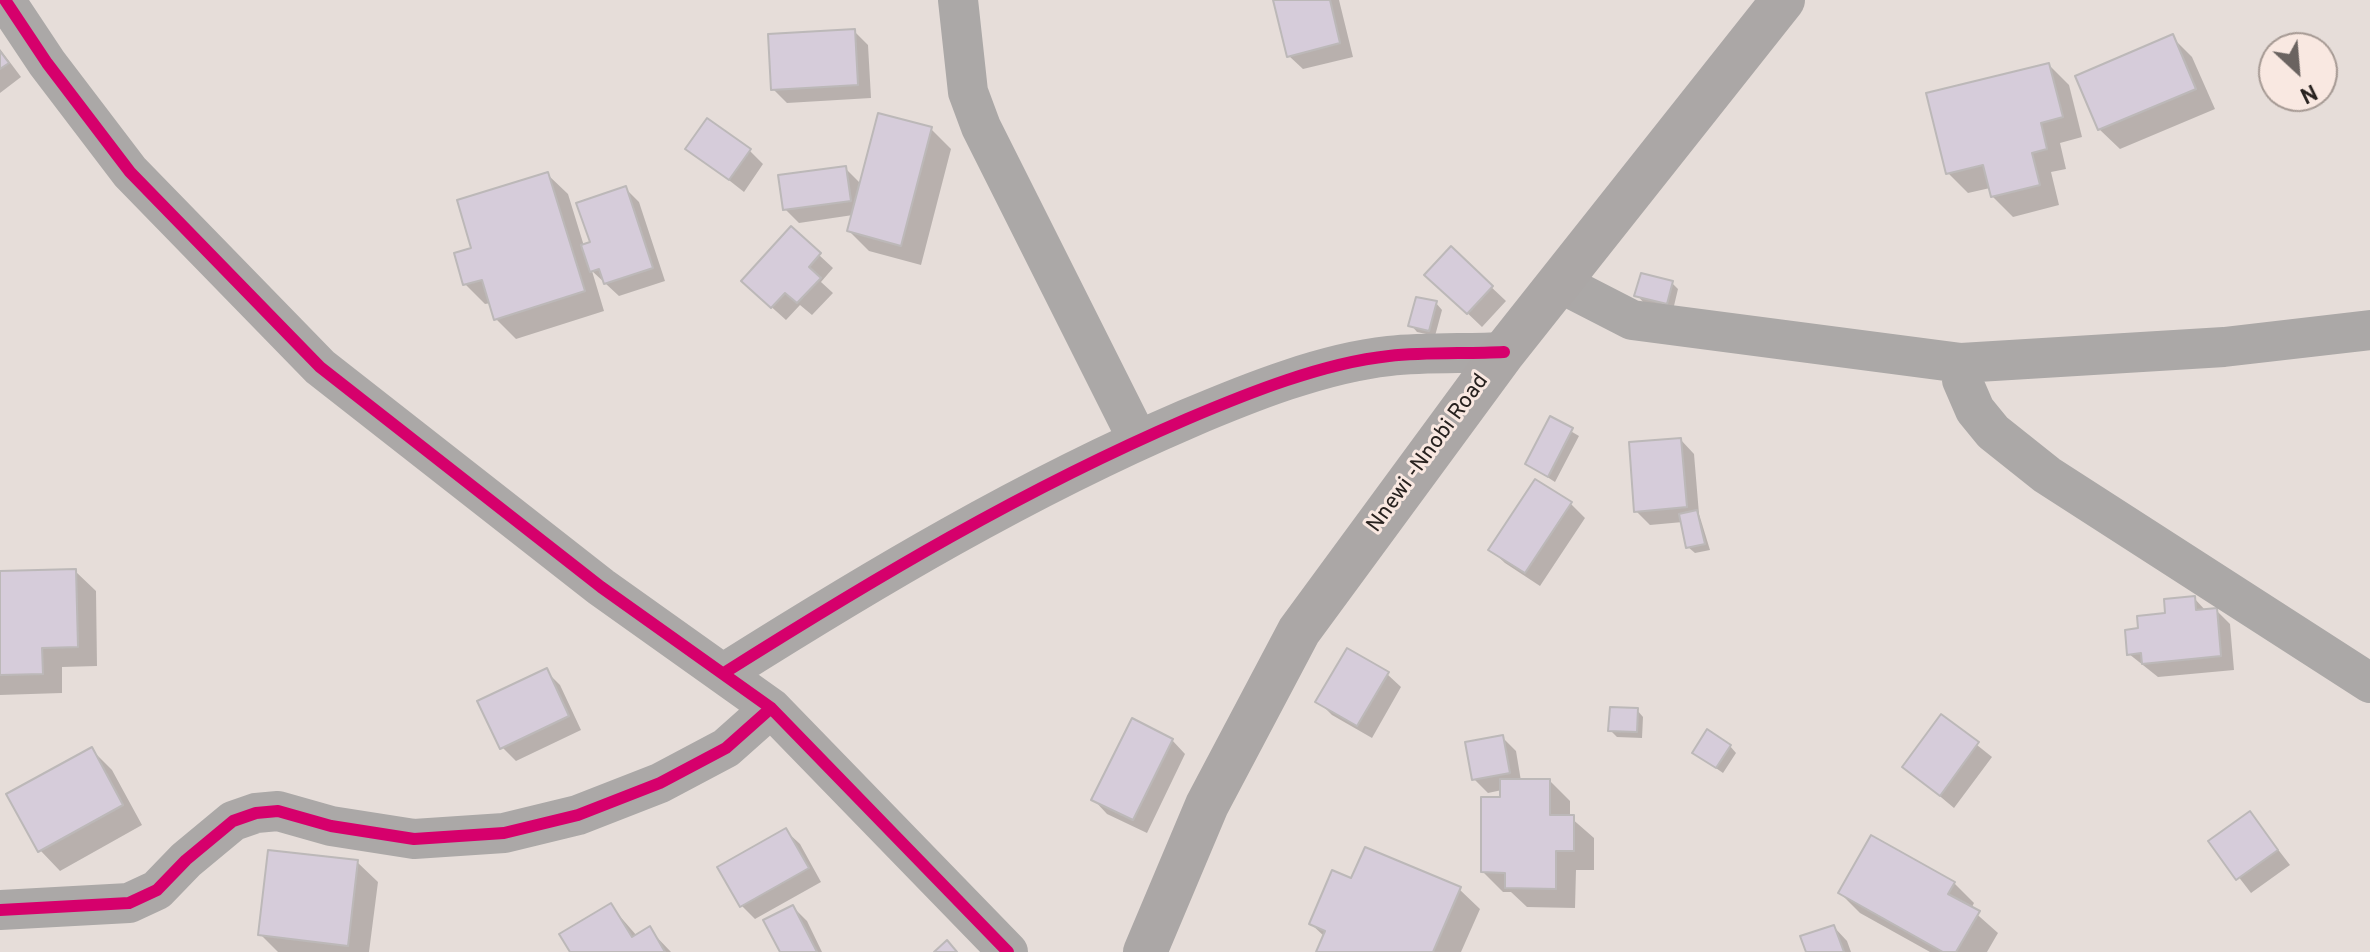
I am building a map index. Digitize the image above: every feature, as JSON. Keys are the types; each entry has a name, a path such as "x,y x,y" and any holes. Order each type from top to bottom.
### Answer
{"main road":[{"name":"Nnewi -Nnobi Road","path":"1145,952 1207,805 1299,631 1504,352 1783,0"}],"street":[{"path":"5,0 47,63 130,172 320,367 601,587 771,708 1008,952"},
{"path":"958,0 968,92 981,127 1138,440"},
{"path":"1558,282 1632,320 1961,363 2224,347 2370,330"},
{"path":"724,673 886,572 1016,500 1138,440 1235,399 1387,356 1504,352"},
{"path":"1961,363 1962,380 1975,410 1993,432 2047,475 2370,683"},
{"path":"0,910 129,903 157,890 186,860 233,821 256,813 278,811 331,826 414,839 504,833 578,815 660,783 726,748 771,708"}],"building":[{"path":"1273,0 1330,0 1340,43 1287,57"},
{"path":"855,29 858,85 771,90 768,34"},
{"path":"2173,34 2196,89 2098,130 2075,76"},
{"path":"0,51 9,63 0,69"},
{"path":"2049,63 2063,117 2041,123 2047,149 2032,153 2040,185 1991,197 1983,165 1946,174 1926,93"},
{"path":"878,113 932,127 901,246 847,231"},
{"path":"707,118 751,149 729,180 685,149"},
{"path":"846,166 851,201 783,210 778,175"},
{"path":"548,172 585,291 494,320 482,280 463,285 454,253 471,248 457,200"},
{"path":"626,186 653,268 604,284 599,269 590,272 581,245 590,242 576,203"},
{"path":"791,226 821,253 809,267 821,278 797,303 785,293 771,308 741,281"},
{"path":"1451,246 1493,286 1467,314 1424,275"},
{"path":"1641,273 1673,281 1667,304 1634,296"},
{"path":"1416,297 1437,301 1429,331 1408,326"},
{"path":"1550,416 1573,428 1548,477 1525,464"},
{"path":"1681,438 1687,507 1634,512 1629,442"},
{"path":"1535,479 1572,502 1525,573 1488,550"},
{"path":"1697,510 1705,544 1686,548 1679,514"},
{"path":"76,569 78,647 42,648 43,674 0,675 0,571"},
{"path":"2195,596 2196,610 2217,608 2221,656 2142,664 2141,653 2127,655 2125,630 2138,628 2137,616 2165,613 2164,599"},
{"path":"1347,648 1389,672 1357,726 1315,702"},
{"path":"547,668 569,716 500,749 477,701"},
{"path":"1610,707 1638,708 1637,732 1608,731"},
{"path":"1941,714 1979,742 1940,796 1902,767"},
{"path":"1132,718 1173,739 1133,820 1091,800"},
{"path":"1707,729 1731,745 1716,768 1692,753"},
{"path":"1503,735 1510,773 1472,780 1465,742"},
{"path":"92,747 123,805 38,852 6,794"},
{"path":"1500,779 1550,779 1550,815 1574,815 1574,851 1556,851 1556,889 1505,888 1505,873 1481,872 1481,797 1500,797"},
{"path":"2250,811 2278,850 2236,880 2208,841"},
{"path":"786,828 809,868 740,907 717,867"},
{"path":"1871,835 1955,882 1948,894 1980,911 1956,952 1943,952 1838,893"},
{"path":"1365,847 1461,887 1433,952 1316,952 1325,931 1309,924 1332,870 1351,878"},
{"path":"268,850 358,860 348,946 258,935"},
{"path":"611,903 632,937 650,926 665,952 570,952 559,934"},
{"path":"793,905 817,952 780,952 763,920"},
{"path":"1834,925 1844,952 1806,952 1800,936"},
{"path":"947,940 957,952 934,952"}],"cycle path":[{"path":"5,0 47,63 130,172 320,367 601,587 771,708 1008,952"},
{"path":"724,673 893,570 1008,505 1126,446 1210,409 1286,380 1338,365 1389,356 1504,352"},
{"path":"0,910 129,903 157,890 186,860 233,821 256,813 278,811 331,826 414,839 504,833 578,815 660,783 726,748 771,708"}]}
